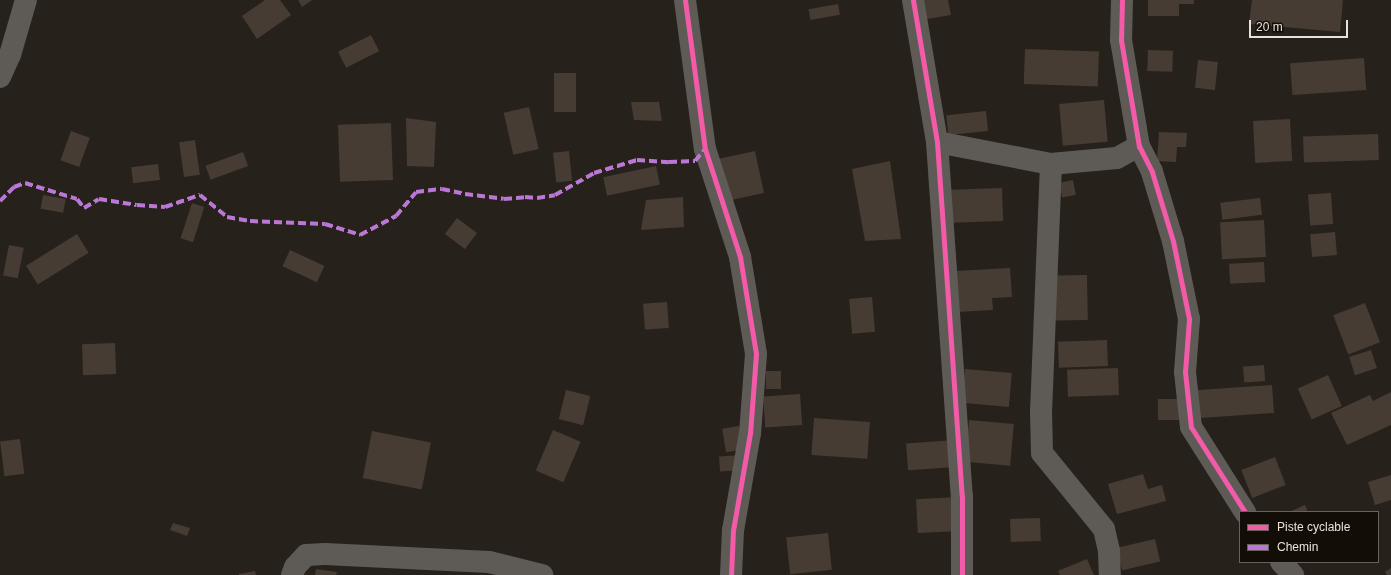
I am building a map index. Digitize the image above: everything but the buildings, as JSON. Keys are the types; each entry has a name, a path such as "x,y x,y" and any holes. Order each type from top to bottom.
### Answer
{"street":[{"path":"0,76 10,55 26,0"},
{"path":"686,0 705,149 740,257 756,354 750,434 733,530 731,575"},
{"path":"912,0 937,142 962,496 962,575"},
{"path":"1122,0 1122,40 1139,146 1152,172 1173,241 1189,319 1185,372 1191,427 1244,511"},
{"path":"937,142 1051,164 1117,158 1139,146"},
{"path":"1051,164 1041,410 1042,453 1104,529 1109,551 1110,575"},
{"path":"292,575 295,567 306,555 324,554 489,562 542,575"},
{"path":"1282,563 1293,575"}],"marked path":[{"path":"0,201 14,187 25,183 77,199 84,208 99,199 137,205 165,207 200,195 227,217 250,221 325,224 360,235 396,216 416,192 442,189 465,194 504,199 525,197 537,198 555,195 594,173 637,160 669,162 695,161 705,149"}],"cycle path":[{"path":"685,0 705,149 740,257 756,354 750,433 733,530 731,575"},
{"path":"913,0 937,142 962,496 962,575"},
{"path":"1122,0 1121,40 1139,146 1152,172 1173,241 1189,319 1185,372 1191,427 1244,511"}]}
